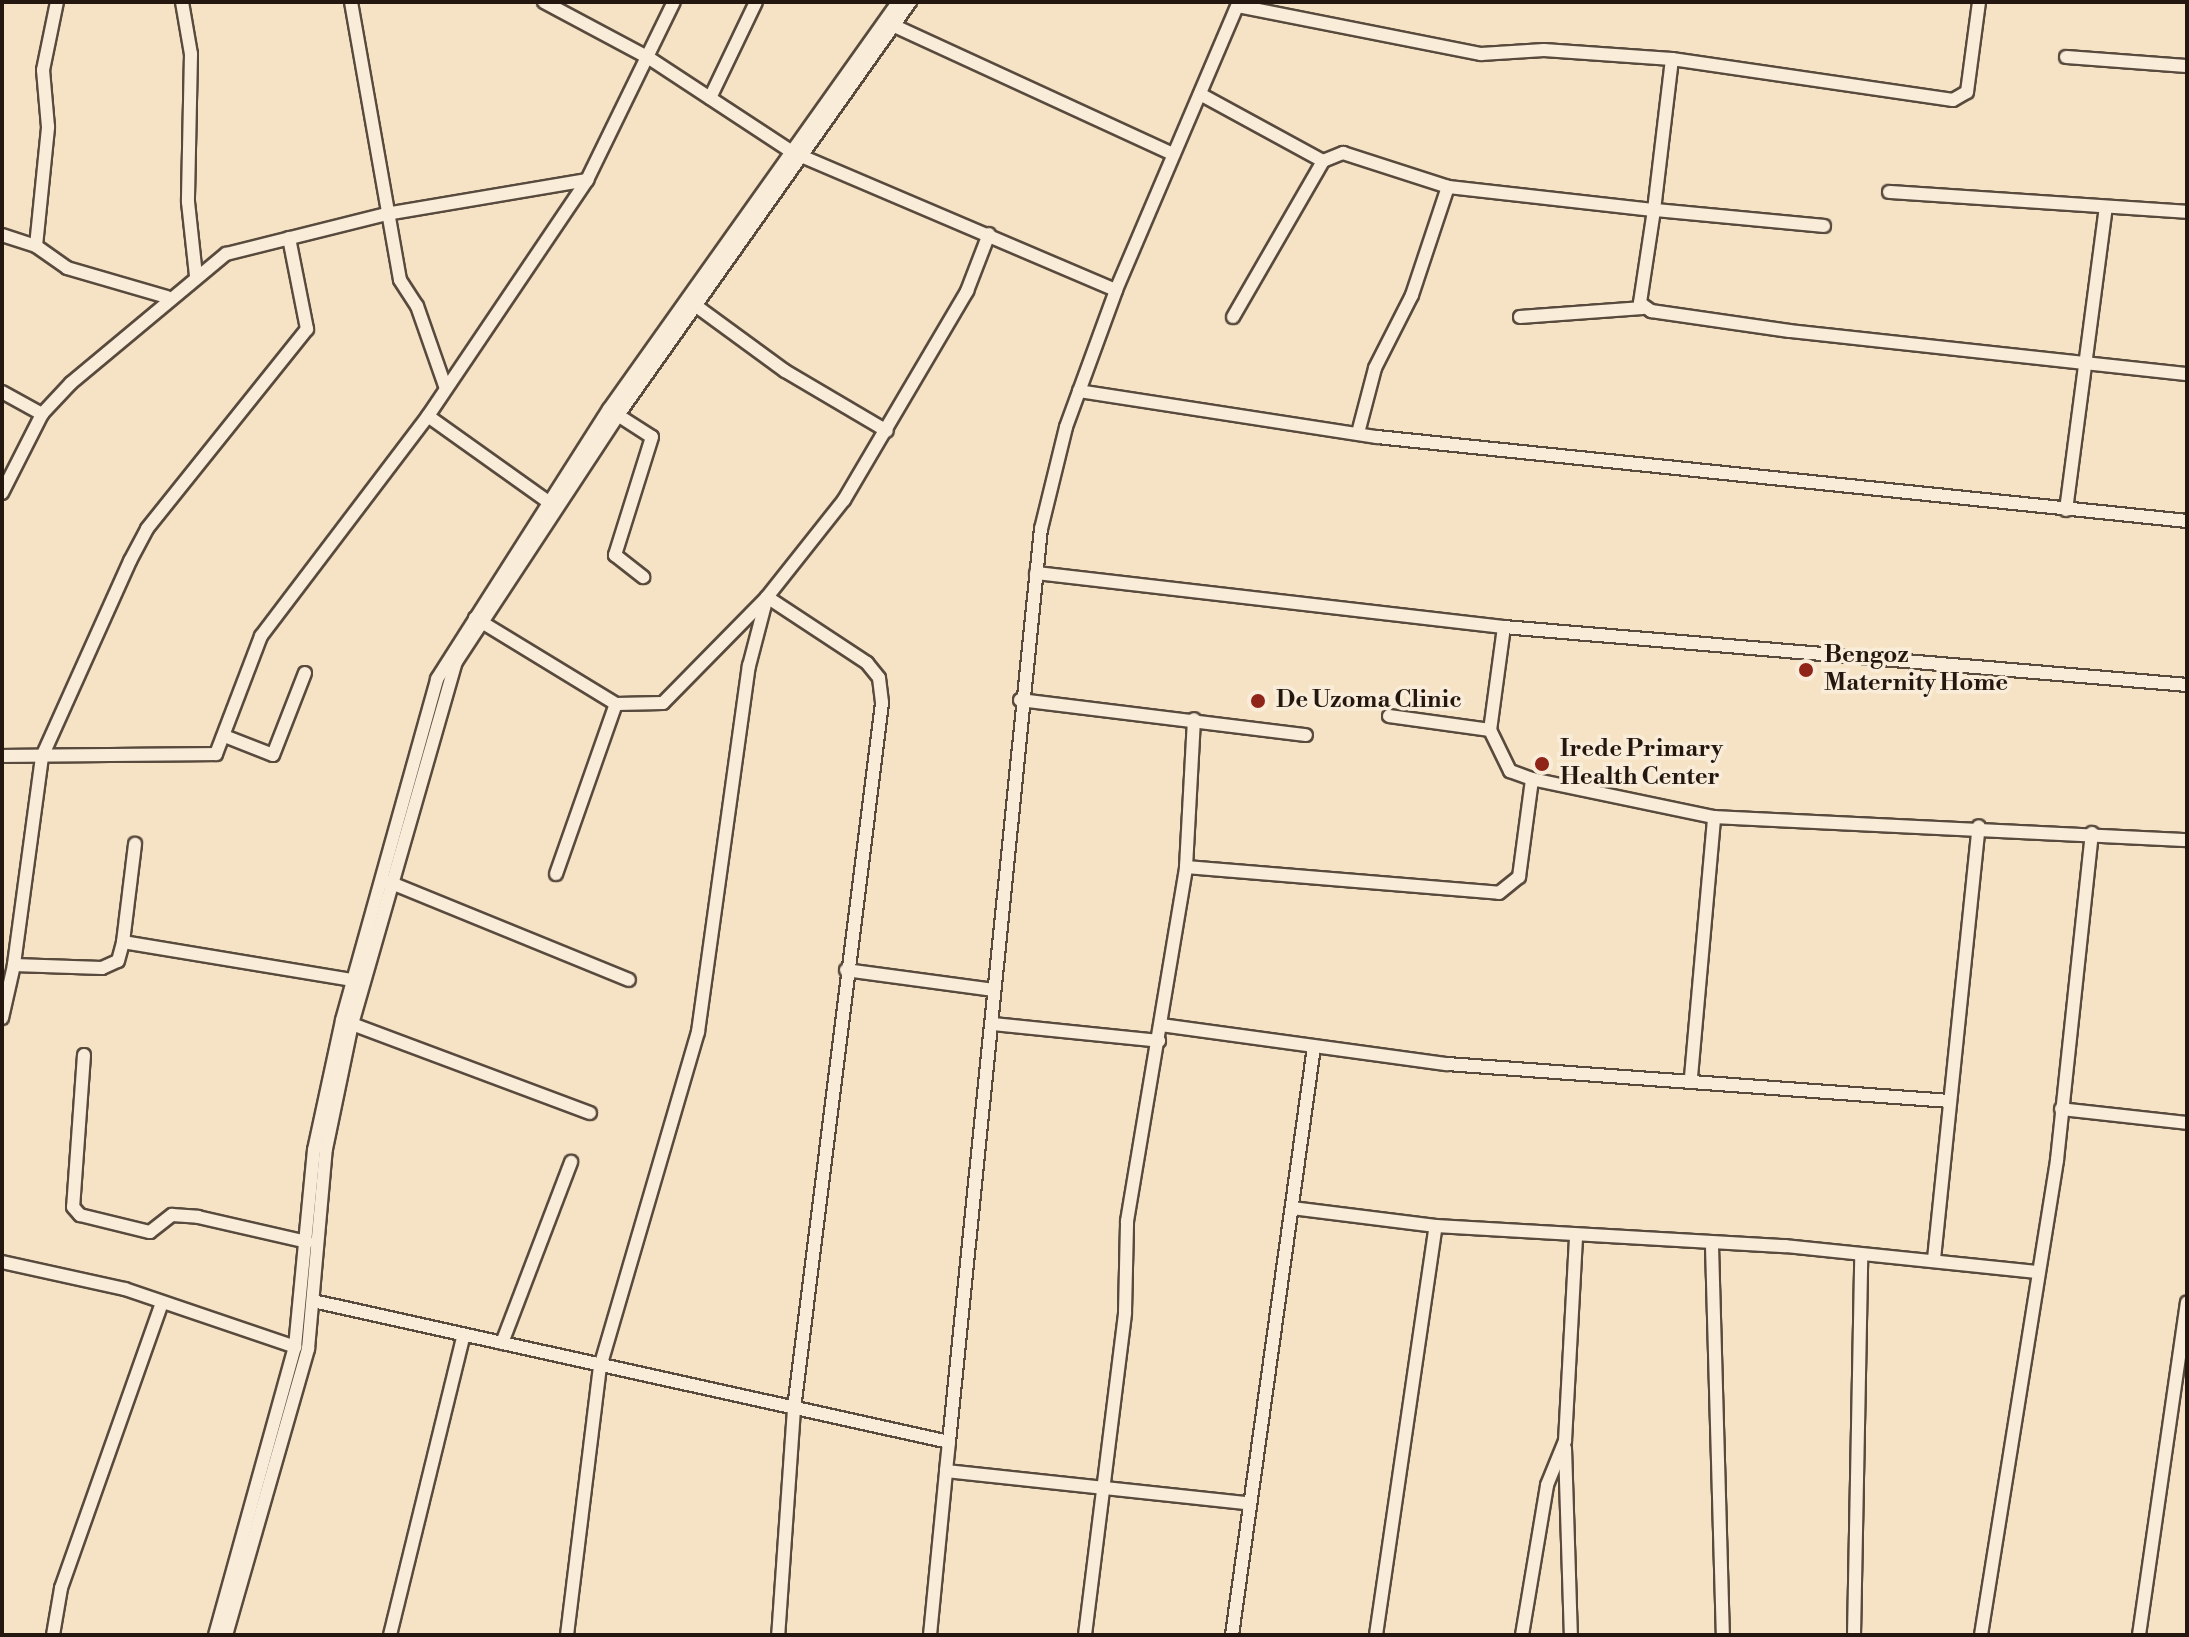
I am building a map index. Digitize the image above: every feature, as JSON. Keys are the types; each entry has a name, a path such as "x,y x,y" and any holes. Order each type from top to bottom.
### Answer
{"street":[{"path":"36,246 48,127 43,70 57,2"},
{"path":"182,2 191,54 188,202 196,276"},
{"path":"351,2 400,280 417,306 445,386"},
{"path":"544,2 649,58 798,154 1116,290"},
{"path":"2,756 216,754 227,737 261,636 428,416 445,386 587,180 674,2"},
{"path":"710,98 756,2"},
{"path":"890,24 898,2"},
{"path":"215,1635 295,1347 314,1150 353,980 424,716 447,656 476,619 614,412 890,24 910,2"},
{"path":"930,1635 993,1024 1020,700 1041,529 1079,391 1116,290 1238,4 1481,54 1544,50 1672,59 1953,100 1967,92 1979,2"},
{"path":"890,24 1173,154"},
{"path":"2066,57 2187,66"},
{"path":"1643,308 1672,59"},
{"path":"1200,94 1323,161"},
{"path":"1233,317 1323,161 1343,153 1448,187 1824,226"},
{"path":"2,493 42,414 167,297 226,254 386,214 587,180"},
{"path":"1358,433 1375,368 1412,295 1448,187"},
{"path":"1889,192 2187,212"},
{"path":"2066,510 2083,363 2106,208"},
{"path":"476,619 616,704 663,703 767,597 844,500 967,291 989,234"},
{"path":"2,235 36,246 67,268 167,297"},
{"path":"2,1018 14,965 42,757 138,544 307,329 289,238"},
{"path":"692,303 785,371 887,431"},
{"path":"1520,317 1643,308 2187,374"},
{"path":"1079,391 1358,433 2187,521"},
{"path":"2,392 42,414"},
{"path":"614,412 652,437 615,555 643,577"},
{"path":"428,416 551,504"},
{"path":"1036,573 1504,627 2187,685"},
{"path":"767,597 844,646 879,678 882,703 846,970 794,1409 778,1635"},
{"path":"567,1635 600,1367 698,1032 749,666 767,597"},
{"path":"226,1635 308,1349 326,1149 352,1024 439,707 476,619"},
{"path":"1504,627 1490,730 1510,771 1532,779 1714,817 1979,826 2187,840"},
{"path":"227,737 273,755 305,673"},
{"path":"1020,700 1306,735"},
{"path":"556,874 616,704"},
{"path":"1389,716 1490,730"},
{"path":"1085,1635 1100,1489 1125,1312 1127,1221 1186,867 1194,719"},
{"path":"1186,867 1499,893 1519,877 1532,779"},
{"path":"1691,1077 1714,817"},
{"path":"1934,1259 1979,826"},
{"path":"1981,1635 2061,1109 2092,833"},
{"path":"14,965 102,968 118,961 135,844"},
{"path":"389,882 629,980"},
{"path":"123,942 353,980"},
{"path":"846,970 994,990"},
{"path":"352,1024 590,1113"},
{"path":"993,1024 1159,1041"},
{"path":"1161,1025 1447,1064 1691,1077 1950,1101"},
{"path":"1232,1635 1247,1503 1314,1047"},
{"path":"84,1055 73,1207 80,1215 150,1232 172,1215 198,1217 307,1242"},
{"path":"2061,1109 2187,1123"},
{"path":"502,1343 571,1162"},
{"path":"1292,1208 1436,1226 1934,1259 2036,1272"},
{"path":"1376,1635 1436,1226"},
{"path":"1571,1635 1565,1441 1576,1237"},
{"path":"1712,1246 1723,1635"},
{"path":"1854,1635 1861,1255"},
{"path":"2,1262 162,1303 295,1347"},
{"path":"313,1301 463,1337 949,1442"},
{"path":"2139,1635 2187,1302"},
{"path":"53,1635 61,1588 162,1303"},
{"path":"390,1635 463,1337"},
{"path":"1522,1635 1547,1485 1565,1441"},
{"path":"946,1471 1247,1503"}],"place":[{"name":"Bengoz Maternity Home","path":"1806,670"},
{"name":"De Uzoma Clinic","path":"1258,701"},
{"name":"Irede Primary Health Center","path":"1542,764"}]}
